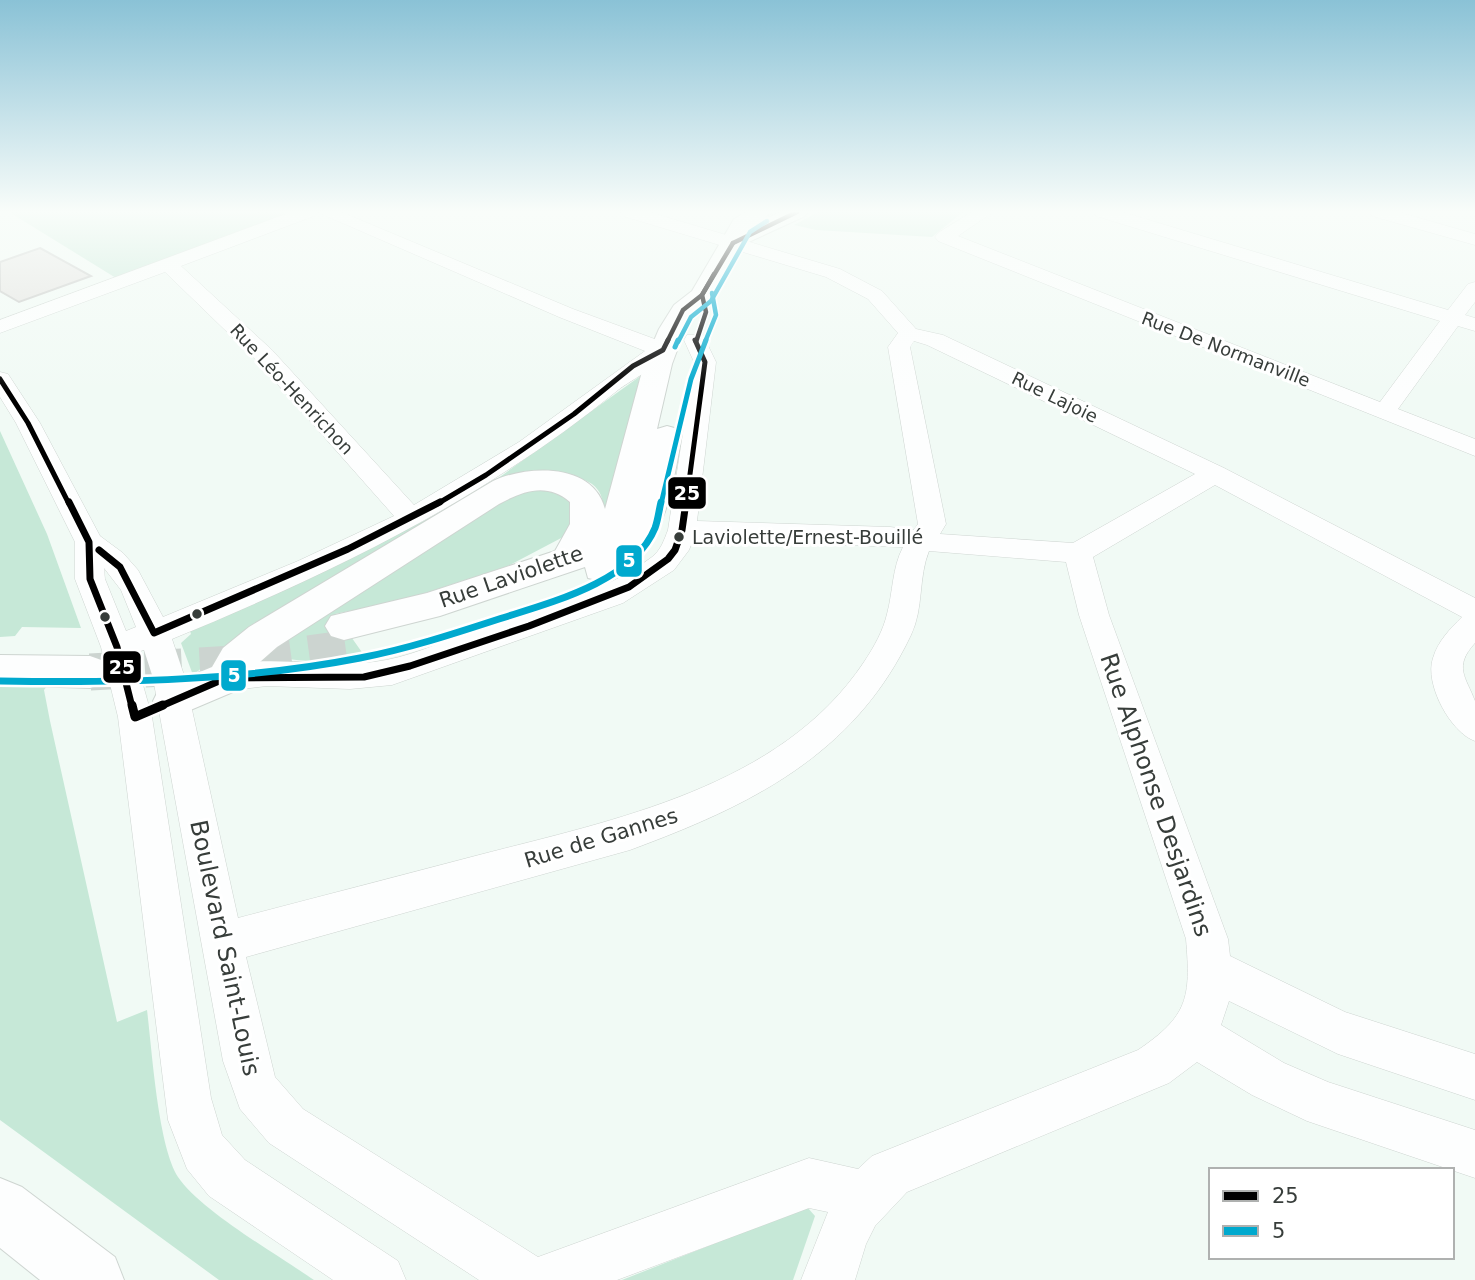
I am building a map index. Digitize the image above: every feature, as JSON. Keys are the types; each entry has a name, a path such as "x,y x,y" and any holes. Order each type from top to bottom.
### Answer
{"main road":[{"name":"Rue Laviolette","path":"679,345 681,376 647,521 638,538 623,554 596,572 562,587 440,626 352,636 567,561 602,541 618,519 679,345 706,312 702,295 716,272"},
{"path":"174,701 226,678 237,659 263,637 512,484 533,480 553,481 575,489 584,498 589,509 589,520 567,561"},
{"path":"0,649 97,656"},
{"path":"0,670 97,656"},
{"path":"0,1209 92,1280"}],"street":[{"path":"0,327 150,272"},
{"name":"Rue Léo-Henrichon","path":"176,272 199,291 280,373 411,519"},
{"path":"226,678 260,674 364,677 420,663 568,612 629,587 664,563 675,550 681,530 705,362 679,345 566,313 468,272"},
{"path":"830,272 859,284 881,300 909,333"},
{"name":"Rue De Normanville","path":"1026,272 1475,448"},
{"path":"1324,272 1463,312 1475,325"},
{"path":"1385,411 1463,312 1475,288"},
{"name":"Rue Lajoie","path":"909,333 935,340 1214,474 1475,611"},
{"name":"Rue de Gannes","path":"223,943 629,833 697,807 756,777 782,762 832,723 873,673 901,622 911,561 932,522 899,347 909,333"},
{"path":"97,656 264,588 411,519 525,449 633,366 679,345"},
{"name":"Boulevard Saint-Louis","path":"0,379 33,433 89,542 120,567 154,633 174,701 251,1079 274,1116 293,1131 526,1280"},
{"path":"681,530 890,536 1078,553 1214,474"},
{"name":"Boulevard Saint-Louis","path":"89,542 97,656 135,717 188,1098 192,1120 204,1152 227,1178 379,1280"},
{"name":"Rue Alphonse Desjardins","path":"828,1280 846,1226 865,1196 884,1179 904,1167 1153,1067 1169,1058 1194,1035 1208,1006 1212,970 1207,939 1094,615 1078,553"},
{"path":"1475,623 1453,647 1447,669 1454,697 1475,727"},
{"path":"135,717 174,701"},
{"path":"1212,970 1338,1032 1475,1077"},
{"path":"1194,1035 1268,1079 1314,1100 1475,1154"},
{"path":"546,1280 809,1183 865,1196"}],"green space":[{"path":"106,272 133,272 116,278"},
{"path":"646,372 608,509 603,509 600,493 590,483 576,478 539,477 490,484"},
{"path":"0,431 47,534 81,628 22,627 15,636 0,637"},
{"path":"542,486 571,499 576,518 565,536 508,566 407,599 335,614 366,658 315,661 286,659 267,653 492,503"},
{"path":"451,507 319,587 255,629 193,675 181,643 191,634 190,631 309,579"},
{"path":"0,684 47,686 44,690 50,721 117,1022 147,1010 165,1143 178,1177 222,1218 314,1280 219,1280 0,1120"},
{"path":"807,1207 815,1216 793,1280 622,1280"}],"building":[{"path":"0,272 83,272 91,276 19,302 0,291"}],"tunnel":[{"path":"90,672 234,664 359,647"}],"transit line":[{"name":"25","path":"0,379 28,423 89,542 90,579 117,647 135,717 226,678 364,677 410,666 529,626 629,587 668,559 675,550 682,530 705,362 695,340 706,312 702,295 716,272"},
{"name":"5","path":"675,347 691,317 711,301 728,272"},
{"name":"25","path":"99,550 120,567 154,633 348,549 418,515 486,475 574,414 633,366 663,350 683,310 702,295 714,274"},
{"name":"5","path":"0,681 181,679 315,666 432,640 546,604 608,577 642,548 655,529 691,379 716,315 712,293"}],"place":[{"name":"Laviolette/Ernest-Bouillé","path":"679,537"}]}
